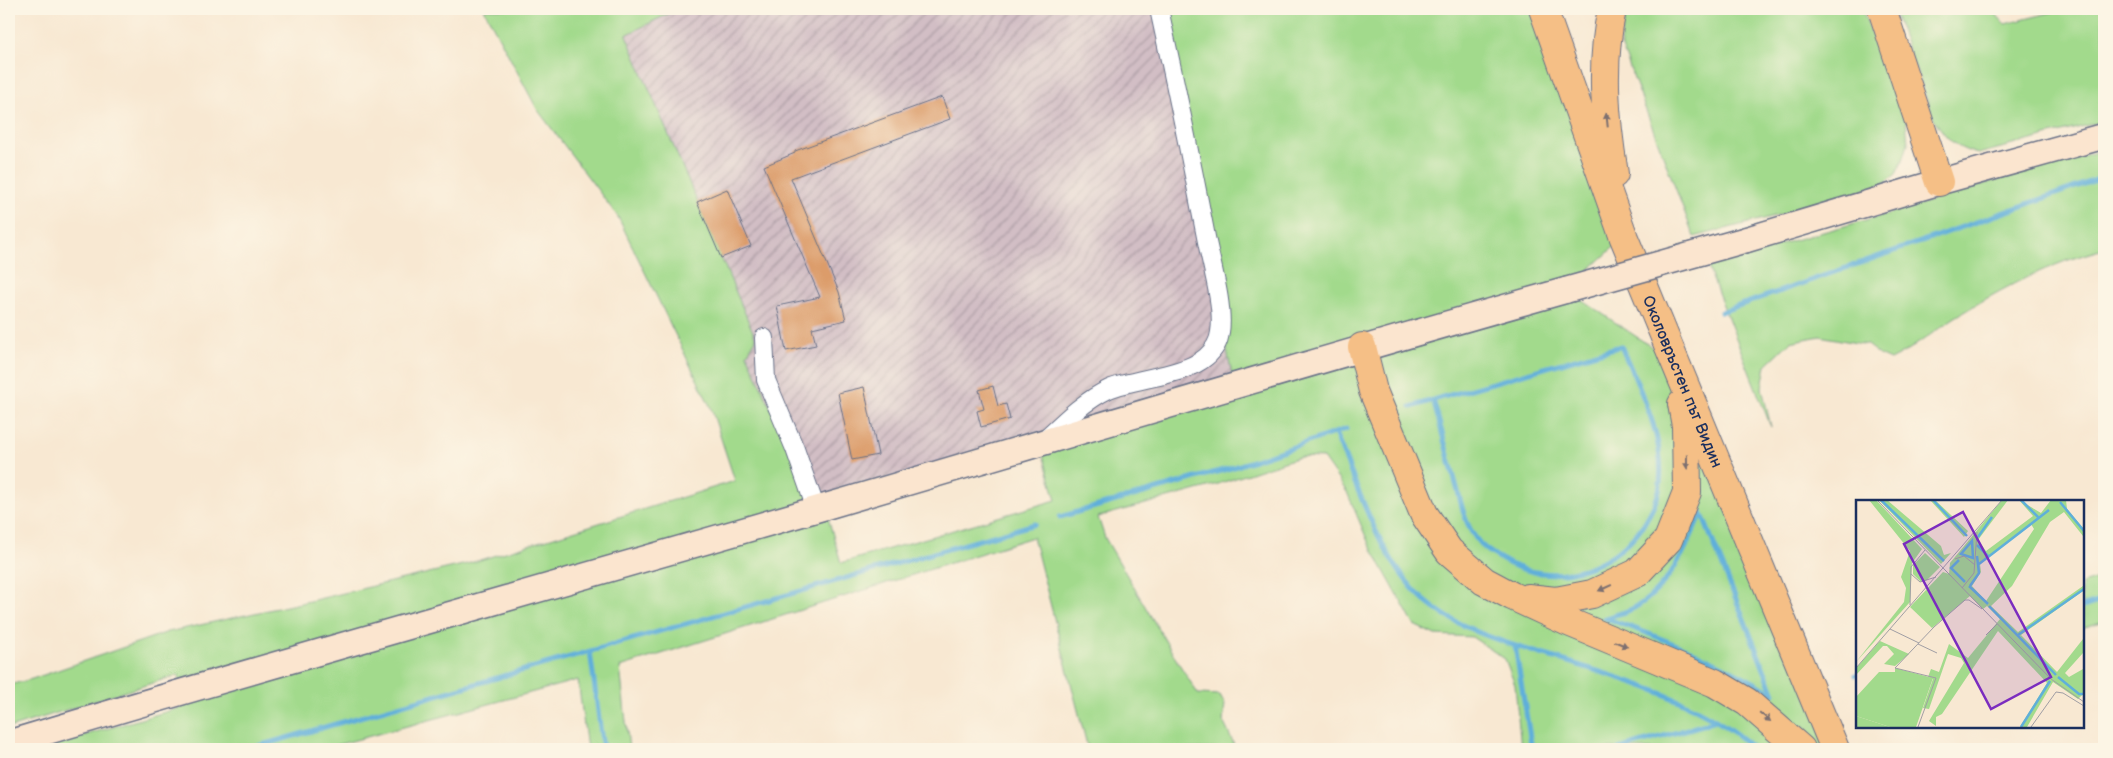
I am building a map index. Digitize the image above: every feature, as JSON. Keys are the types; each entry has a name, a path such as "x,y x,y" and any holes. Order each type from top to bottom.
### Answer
{"main road":[{"name":"Околовръстен път Видин","path":"1542,9 1624,238 1835,749"},
{"path":"1612,9 1606,37 1605,101 1624,238"},
{"path":"1882,9 1939,182"},
{"path":"9,743 181,691 1040,444 1362,348 2104,136"},
{"path":"1362,348 1374,392 1424,514 1450,551 1484,581 1512,596 1566,621 1715,683 1747,702 1801,749"},
{"path":"1512,596 1556,601 1592,594 1637,573 1668,540 1687,492 1686,426 1674,362"}],"street":[{"path":"1040,444 1069,416 1101,394 1129,382 1183,368 1204,359 1214,349 1220,332 1220,311 1212,265 1187,135 1159,9"},
{"path":"764,338 766,380 795,449 816,509"}],"shaded area":[{"path":"678,9 1159,9 1234,385 816,509 747,354 755,339 626,34"}],"green space":[{"path":"484,9 678,9 626,35 756,339 747,354 815,509 825,507 841,563 1056,500 1040,444 1234,385 1159,9 1543,9 1624,238 1567,290 1674,362 1835,749 1727,749 1708,746 1698,749 1521,749 1515,685 1505,659 1472,637 1435,635 1414,625 1369,544 1347,492 1323,458 1299,457 1215,485 1098,517 1105,538 1198,694 1220,695 1225,704 1223,721 1236,749 1088,749 1033,537 620,667 629,749 587,749 578,680 322,749 36,749 186,706 178,675 9,728 9,685 32,679 168,632 467,564 735,481 711,408 618,217 537,109"},
{"path":"1627,9 1862,9 1906,120 1908,144 1896,174 1883,184 1810,207 1694,237 1620,42"},
{"path":"1893,9 1991,9 2005,24 2065,9 2104,9 2104,121 1978,154 1963,149 1948,138 1935,121"},
{"path":"2104,150 2104,249 2065,261 2008,287 1954,318 1915,346 1890,360 1881,356 1867,345 1820,336 1790,342 1766,365 1762,388 1771,427 1708,267 1749,253 1915,206 2015,174"},
{"path":"2104,577 2104,621 2083,628 2083,584"}],"building":[{"path":"942,97 950,119 791,178 839,292 846,320 812,328 816,345 786,351 777,306 820,297 764,166 795,153 795,151"},
{"path":"727,189 751,246 721,258 697,202"},
{"path":"993,386 998,406 1006,404 1010,419 981,427 977,411 984,409 979,390"},
{"path":"864,387 878,455 852,460 838,393"}],"waterway":[{"path":"1721,312 2104,177"},
{"path":"1411,407 1433,400 1621,346 1643,396 1659,447 1660,487 1651,511 1637,533 1621,549 1604,561 1584,569 1563,573 1542,573 1521,568 1501,559 1477,541 1468,525 1433,400"},
{"path":"1060,517 1234,467 1346,429"},
{"path":"1335,433 1361,498 1382,543 1408,582 1435,609 1449,618 1493,638 1623,679 1680,702 1707,715 1732,731 1754,749"},
{"path":"1701,512 1774,694 1734,671 1692,651 1605,618 1634,608 1646,600 1667,579 1683,553 1701,512"},
{"path":"248,749 1035,524"},
{"path":"2083,607 2104,600"},
{"path":"1515,646 1532,749"},
{"path":"590,651 603,749"},
{"path":"1619,749 1716,721"}]}
